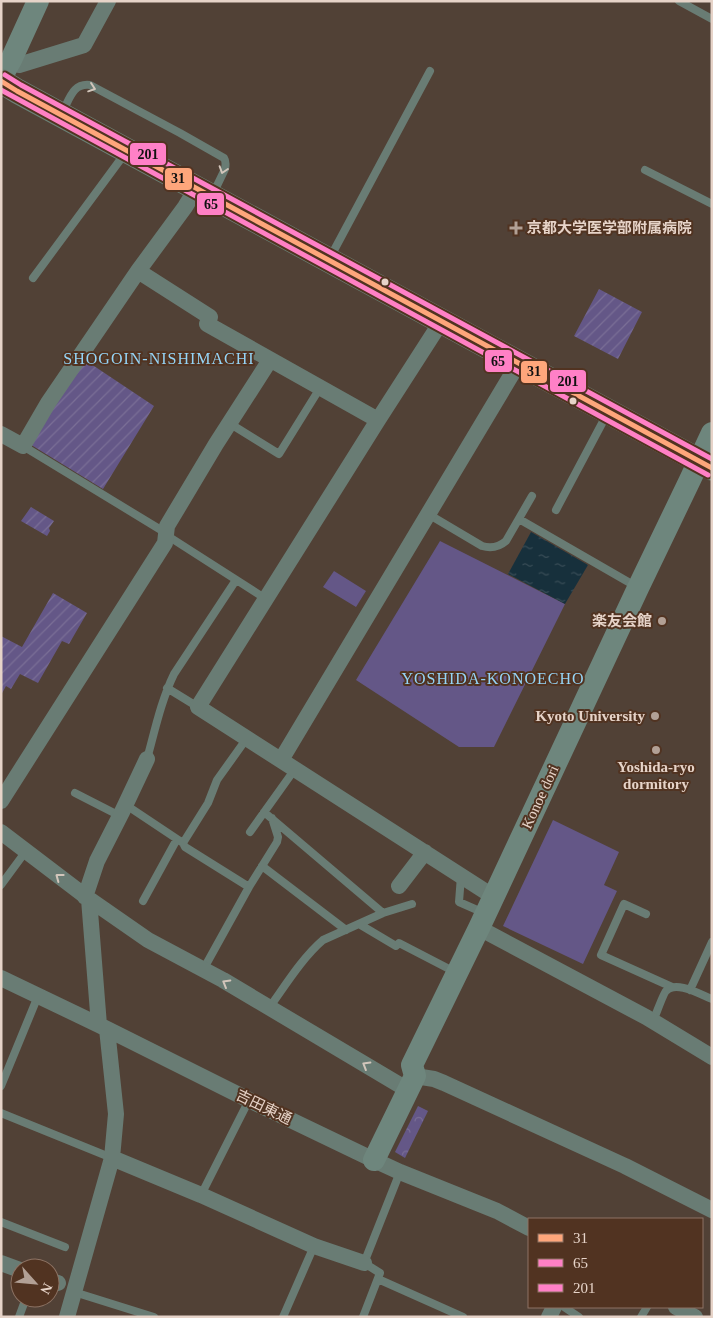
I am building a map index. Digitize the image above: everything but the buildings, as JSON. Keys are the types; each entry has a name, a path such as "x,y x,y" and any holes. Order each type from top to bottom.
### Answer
{"main road":[{"path":"7,75 61,115 705,465"}],"street":[{"path":"7,75 11,60 38,1"},
{"path":"7,75 84,45 108,1"},
{"path":"1,434 23,446 48,403 138,271 185,207 204,193"},
{"path":"138,271 210,317 207,324 378,420"},
{"path":"441,322 198,707 461,876 486,913 712,1057"},
{"path":"1,801 165,543 168,526 229,423 270,360"},
{"path":"281,760 518,364"},
{"name":"Konoe dori","path":"374,1160 411,1083 412,1065 486,913 638,588 705,465 712,433"},
{"path":"67,1317 112,1158 116,1114 87,898 96,861 147,759"},
{"path":"1,832 87,898 148,940 269,1008 411,1083 434,1079 444,1083 625,1166 712,1210"},
{"path":"399,886 425,852"},
{"name":"吉田東通","path":"1,978 374,1160 497,1211 528,1227"},
{"path":"112,1158 201,1195 314,1246 364,1263"},
{"path":"678,1308 695,1317"}],"lane":[{"path":"679,1 712,19"},
{"path":"329,260 430,71"},
{"path":"61,115 75,88 82,85 90,85 180,132 225,160 225,168 204,193"},
{"path":"33,278 127,151"},
{"path":"646,170 712,204"},
{"path":"229,423 279,454 320,388"},
{"path":"556,510 608,412"},
{"path":"23,446 266,598"},
{"path":"428,514 477,543 488,548 494,548 506,541 532,496"},
{"path":"519,519 638,588"},
{"path":"147,759 167,688 174,674 236,580"},
{"path":"167,688 198,707"},
{"path":"143,901 180,841 208,803 217,780 247,738"},
{"path":"250,832 295,769"},
{"path":"75,793 123,810 180,841 185,847 250,888"},
{"path":"264,812 383,913"},
{"path":"203,970 277,842 278,837 272,818"},
{"path":"1,885 26,851"},
{"path":"262,866 346,930"},
{"path":"461,876 460,902 486,913"},
{"path":"269,1008 305,959 323,940 383,913 412,904"},
{"path":"646,914 624,904 601,956 672,987 681,987 712,999"},
{"path":"359,924 396,946 399,943 457,972"},
{"path":"690,990 712,942"},
{"path":"653,1021 666,991 672,987"},
{"path":"1,1086 38,996"},
{"path":"201,1195 249,1100"},
{"path":"1,1113 112,1158"},
{"path":"363,1317 380,1273 364,1263 400,1172"},
{"path":"1,1222 64,1247"},
{"path":"283,1317 314,1246"},
{"path":"378,1279 463,1317"},
{"path":"74,1292 154,1317"},
{"path":"566,1308 580,1317"}],"green space":[{"path":"599,289 642,312 618,359 574,336"},
{"path":"82,358 154,406 103,489 28,443"},
{"path":"31,507 54,521 49,528 50,531 47,536 21,521"},
{"path":"440,541 565,604 494,747 459,747 356,680"},
{"path":"334,571 366,591 356,607 323,587"},
{"path":"53,593 87,613 69,644 62,641 38,683 20,674 11,689 6,686 1,695 1,636 22,647"},
{"path":"553,820 619,852 604,885 617,891 583,964 503,926"},
{"path":"418,1106 428,1111 405,1158 395,1152"}],"water":[{"path":"531,532 588,565 565,604 508,574"}],"transit line":[{"name":"201","path":"5,75 712,459"},
{"name":"31","path":"1,81 712,468"},
{"name":"65","path":"1,90 708,475"}],"place":[{"name":"京都大学医学部附属病院","path":"516,228"},
{"name":"楽友会館","path":"662,621"},
{"name":"Kyoto University","path":"655,716"},
{"name":"Yoshida-ryo dormitory","path":"656,750"}],"district":[{"name":"SHOGOIN-NISHIMACHI","path":"159,358"},
{"name":"YOSHIDA-KONOECHO","path":"493,678"}]}
